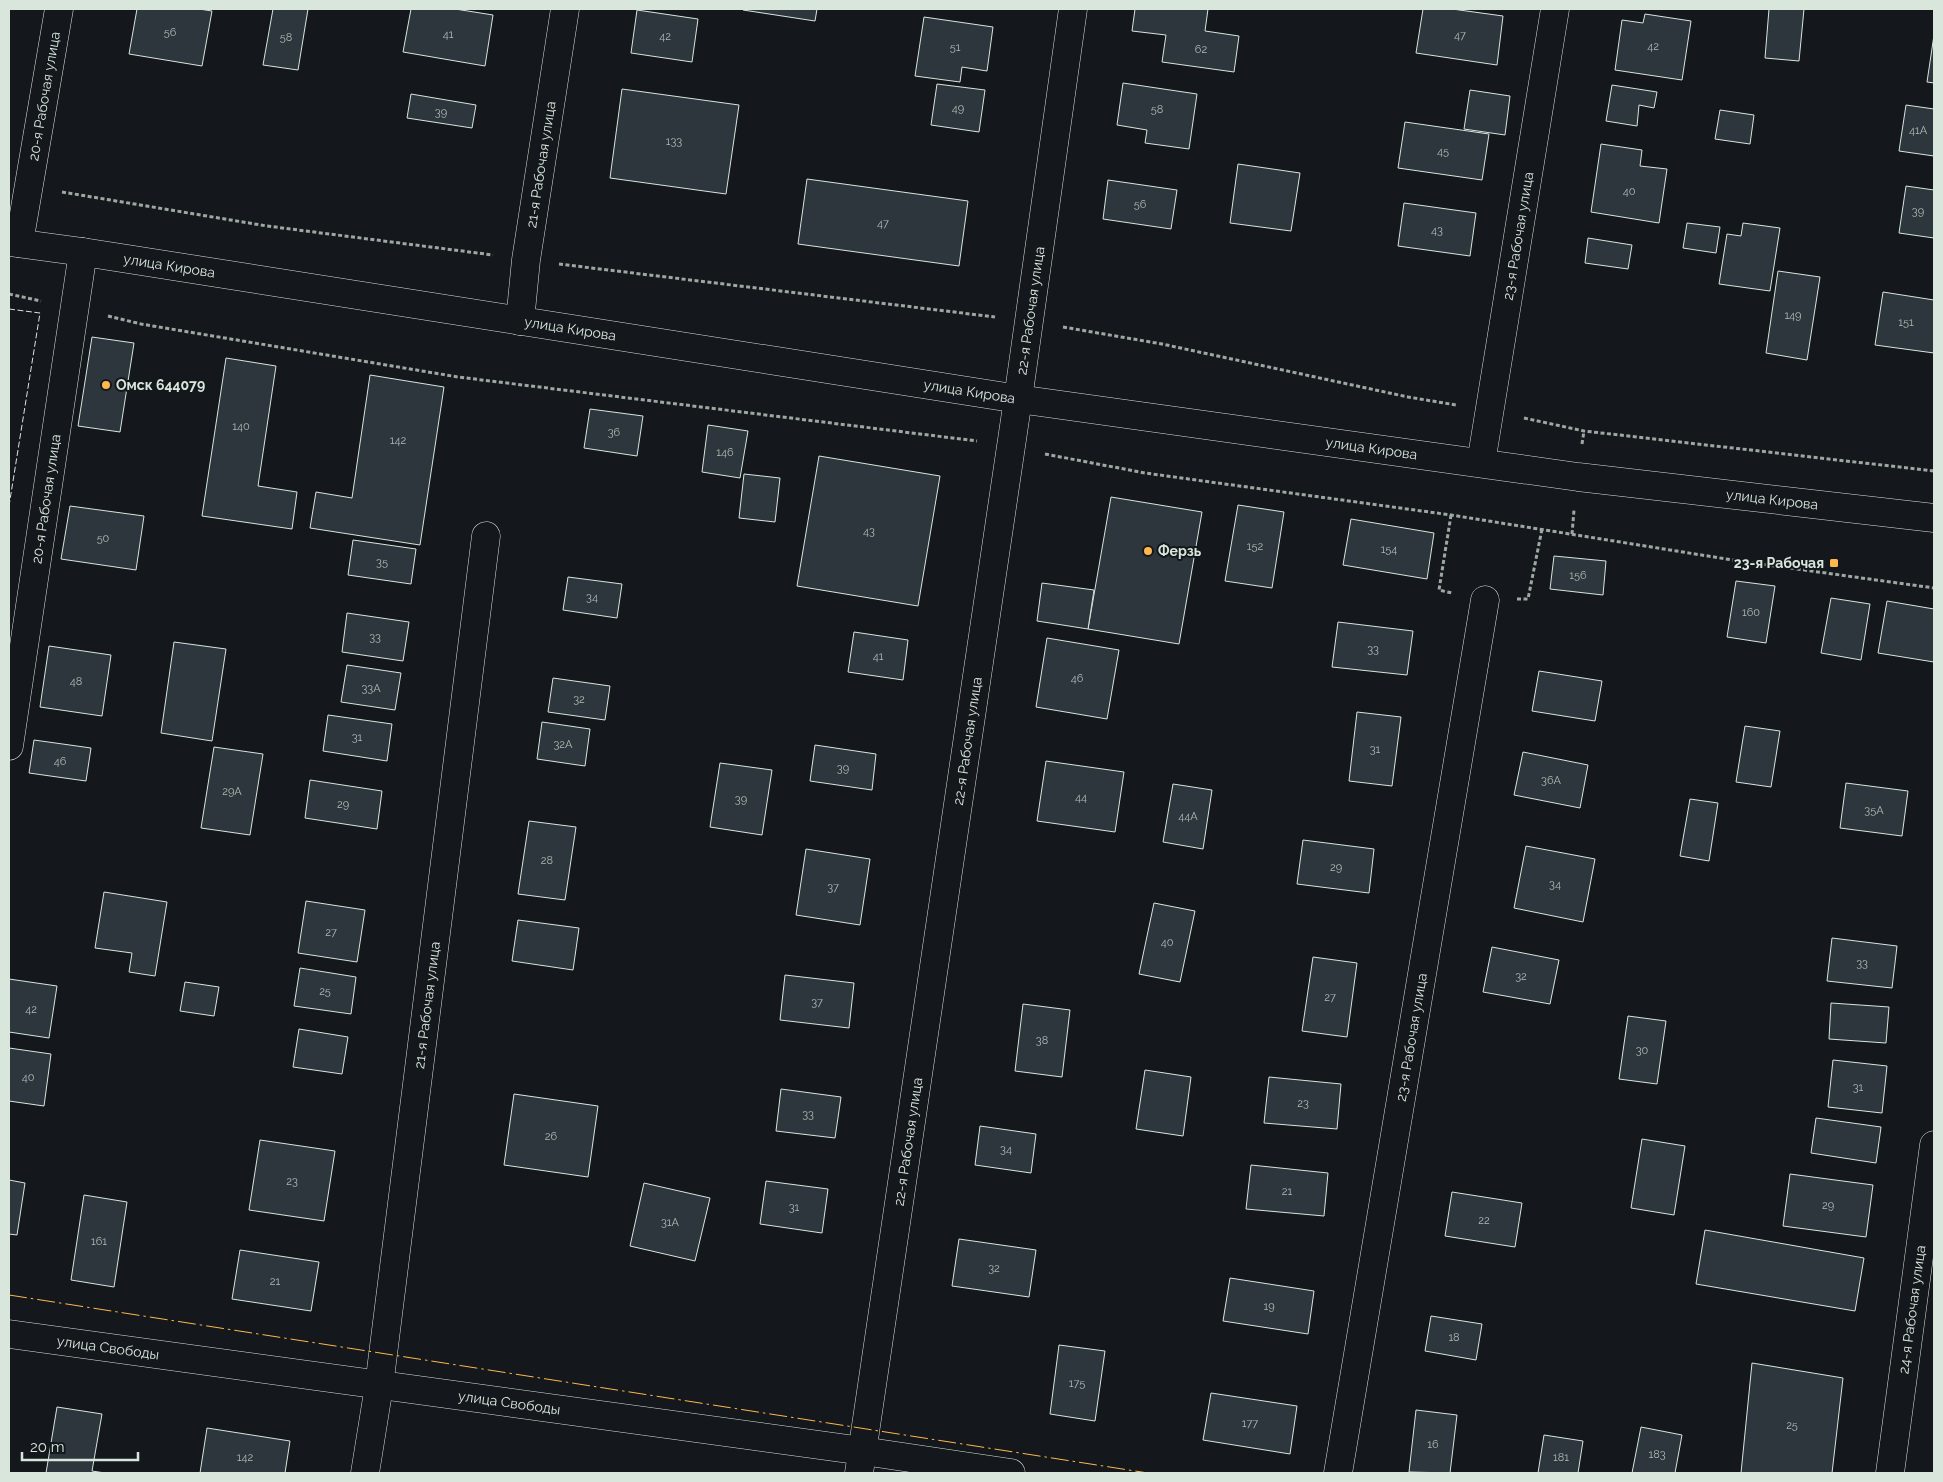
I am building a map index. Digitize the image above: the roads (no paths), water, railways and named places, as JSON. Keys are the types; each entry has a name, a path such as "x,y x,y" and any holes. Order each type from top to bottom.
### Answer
{"street":[{"name":"20-я Рабочая улица","path":"14,243 29,186 59,9"},
{"name":"21-я Рабочая улица","path":"520,321 526,260 565,9"},
{"name":"22-я Рабочая улица","path":"861,1462 1011,447 1073,9"},
{"name":"23-я Рабочая улица","path":"1481,463 1491,411 1555,9"},
{"name":"улица Кирова","path":"14,243 83,252 1018,399 1578,477 1934,518"},
{"name":"20-я Рабочая улица","path":"9,746 83,252"},
{"name":"21-я Рабочая улица","path":"365,1473 379,1386 486,536"},
{"name":"23-я Рабочая улица","path":"1338,1473 1486,600"},
{"name":"24-я Рабочая улица","path":"1890,1473 1934,1145"},
{"name":"улица Свободы","path":"9,1334 379,1386 861,1462 1011,1473"}],"place":[{"name":"Омск 644079","path":"106,385"},
{"name":"Ферзь","path":"1148,551"},
{"name":"23-я Рабочая","path":"1834,563"}]}
